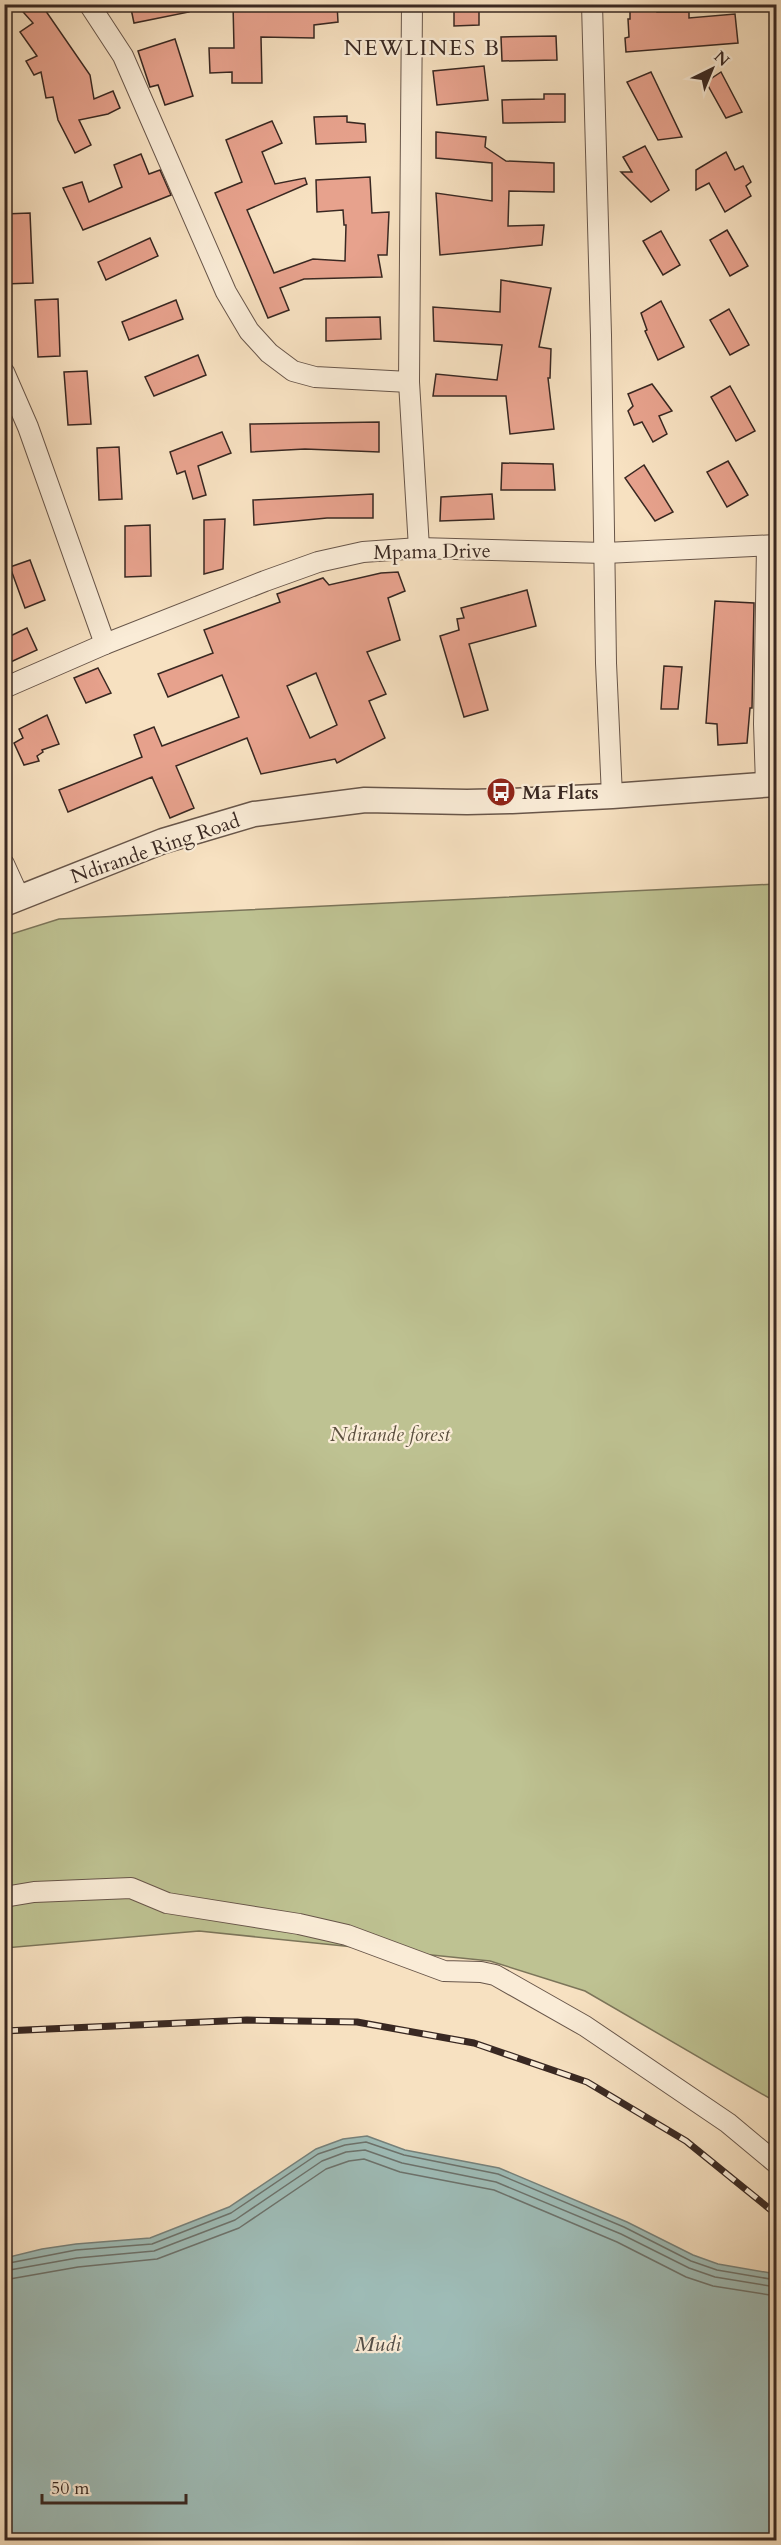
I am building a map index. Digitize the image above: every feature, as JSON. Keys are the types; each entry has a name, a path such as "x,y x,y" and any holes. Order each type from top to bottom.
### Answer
{"street":[{"path":"89,4 123,56 226,292 249,331 269,353 293,371 315,378 409,382"},
{"path":"412,4 409,382 419,548"},
{"path":"592,4 606,663 612,796"},
{"path":"4,372 28,427 105,644"},
{"path":"771,784 764,724 772,546"},
{"name":"Mpama Drive","path":"4,688 105,644 318,562 363,552 419,548 605,553 772,546"},
{"name":"Ndirande Ring Road","path":"12,901 163,841 254,813 365,800 467,802 612,796 771,784"},
{"path":"4,864 12,901"},
{"path":"4,1898 33,1892 130,1888 168,1903 299,1924 346,1935 444,1971 481,1972 495,1975 585,2026 689,2099 728,2123 777,2163"}],"green space":[{"name":"Ndirande forest","path":"776,884 776,2102 585,1991 490,1961 199,1931 5,1948 5,936 59,919"}],"water":[{"name":"Mudi","path":"367,2136 405,2150 499,2168 627,2222 693,2255 718,2264 776,2274 776,2540 5,2540 5,2258 76,2244 150,2238 229,2207 316,2149 343,2139"}],"building":[{"path":"16,4 41,4 90,75 94,99 113,91 120,108 108,114 79,120 91,145 75,153 58,120 53,97 46,98 41,72 34,75 26,61 37,56 20,32 33,23"},
{"path":"130,4 189,4 189,12 134,23"},
{"path":"233,4 337,4 338,22 314,25 314,38 261,37 262,83 232,83 232,72 210,73 209,48 234,48"},
{"path":"454,4 479,4 479,25 454,26"},
{"path":"630,4 657,4 657,12 689,12 689,18 735,14 738,43 626,52 625,38 629,37"},
{"path":"556,36 557,60 502,61 501,37"},
{"path":"175,39 193,96 165,105 158,85 150,87 138,51"},
{"path":"484,66 488,100 437,105 433,71"},
{"path":"651,72 682,137 658,140 627,82"},
{"path":"721,72 742,112 726,118 706,82"},
{"path":"544,94 565,94 565,122 503,123 502,100 544,99"},
{"path":"347,116 347,122 365,124 366,142 316,144 314,117"},
{"path":"272,121 282,143 262,152 275,184 305,178 307,184 247,210 274,273 313,259 345,261 346,225 344,225 343,210 317,212 316,180 370,177 372,213 389,212 387,255 378,255 382,277 304,279 280,288 289,310 268,318 215,193 242,182 226,140"},
{"path":"436,132 486,137 485,147 506,161 554,163 554,192 509,191 508,226 544,225 542,245 440,255 436,193 492,201 492,163 436,158"},
{"path":"645,146 669,190 651,202 621,172 632,172 623,157"},
{"path":"726,152 735,170 743,166 751,182 746,186 751,196 725,212 709,183 696,190 696,170"},
{"path":"141,154 149,174 160,170 171,195 83,230 63,188 82,182 89,202 122,187 114,165"},
{"path":"30,213 33,283 4,284 4,214"},
{"path":"727,230 748,266 730,276 710,240"},
{"path":"661,231 680,265 663,275 643,241"},
{"path":"150,238 158,256 106,280 98,262"},
{"path":"501,280 551,288 539,347 551,349 550,378 548,378 554,429 510,434 506,396 433,396 436,374 497,380 502,345 434,341 433,307 500,312"},
{"path":"58,299 60,356 38,357 35,300"},
{"path":"176,300 183,319 129,340 122,322"},
{"path":"661,301 684,347 658,360 645,331 647,330 641,313"},
{"path":"729,309 749,345 730,355 710,320"},
{"path":"380,317 381,339 326,341 326,318"},
{"path":"198,355 206,375 154,396 145,377"},
{"path":"87,371 91,424 68,425 64,372"},
{"path":"652,384 672,411 659,416 667,434 653,442 642,422 634,425 628,411 633,406 628,394"},
{"path":"730,386 755,431 736,441 711,397"},
{"path":"379,422 379,452 305,449 251,452 250,424"},
{"path":"222,432 231,453 198,466 206,495 193,499 185,471 177,474 170,452"},
{"path":"119,447 122,499 99,500 97,448"},
{"path":"728,461 748,495 727,507 707,472"},
{"path":"502,463 553,464 555,490 501,490"},
{"path":"644,465 673,512 655,521 625,478"},
{"path":"373,494 373,518 327,518 254,525 253,500"},
{"path":"492,494 494,519 440,521 441,497"},
{"path":"225,519 223,569 204,574 204,520"},
{"path":"150,525 151,576 125,577 125,526"},
{"path":"30,560 45,600 25,608 10,567"},
{"path":"398,572 405,591 388,598 400,640 367,652 386,694 369,701 385,738 337,763 335,759 261,774 247,738 176,766 194,808 170,818 152,777 68,812 59,790 142,757 134,735 154,727 162,746 239,717 222,675 168,697 158,674 213,653 204,630 280,602 277,594 323,578 329,585 381,573","holes":["316,673 337,725 310,738 287,686"]},
{"path":"527,590 536,626 469,644 488,710 464,717 440,636 459,630 457,619 464,618 461,608"},
{"path":"715,601 754,603 752,708 750,708 747,743 718,745 717,724 706,723"},
{"path":"27,628 37,650 4,665 4,639"},
{"path":"664,666 682,667 678,709 661,709"},
{"path":"98,668 111,693 86,703 74,678"},
{"path":"47,715 59,744 42,750 43,752 37,756 39,761 24,765 14,743 23,738 19,729"}],"railway":[{"path":"4,2031 247,2020 357,2022 474,2043 587,2082 686,2141 776,2214"}],"place":[{"name":"Ma Flats","path":"501,792"}],"district":[{"name":"NEWLINES B","path":"422,47"}]}
